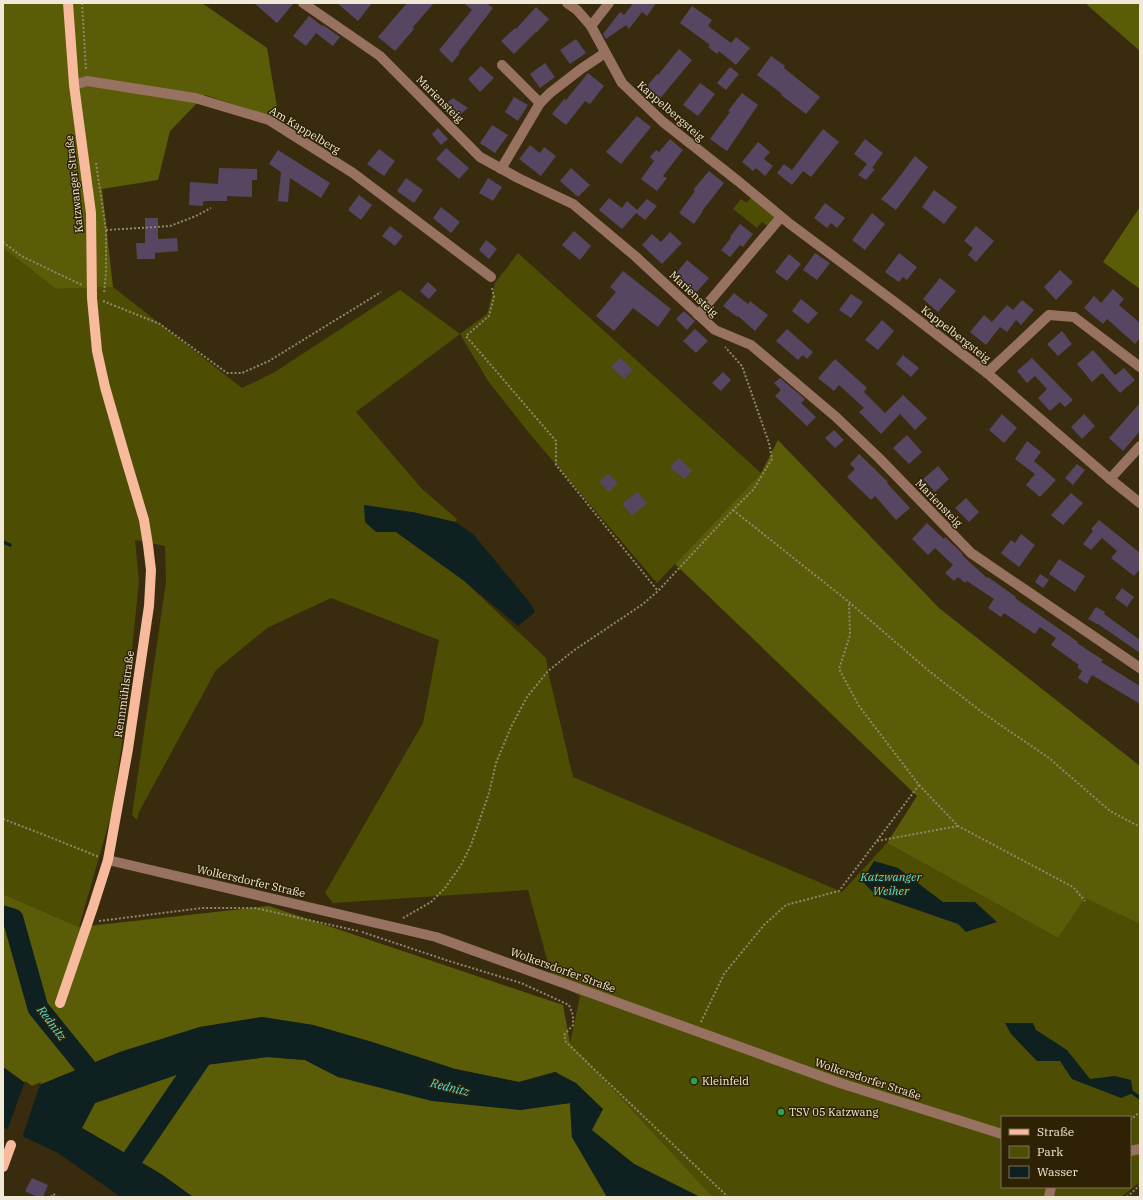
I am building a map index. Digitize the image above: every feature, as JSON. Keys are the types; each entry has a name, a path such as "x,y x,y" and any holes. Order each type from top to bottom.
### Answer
{"main road":[{"name":"Katzwanger Straße","path":"68,3 74,85 91,213 93,317 97,351 105,386"},
{"name":"Rennmühlstraße","path":"60,1003 108,860 129,741 149,606 151,570 144,520 105,386"},
{"path":"3,1167 5,1155 11,1144"}],"street":[{"name":"Mariensteig","path":"303,3 380,56 480,157 518,178 573,204 635,256 715,330 751,345 830,412 879,458 971,553 1140,668"},
{"name":"Kappelbergsteig","path":"567,3 577,10 591,26 622,83 663,122 781,217 987,373 1140,503"},
{"path":"591,26 609,3"},
{"path":"500,168 540,103 550,92 605,53"},
{"path":"502,65 540,103"},
{"name":"Am Kappelberg","path":"74,85 87,81 195,98 268,120 353,173 491,277"},
{"path":"698,315 781,217"},
{"path":"987,373 1049,315 1074,317 1140,367"},
{"path":"1110,479 1140,446"},
{"name":"Wolkersdorfer Straße","path":"108,860 436,937 840,1083 1001,1134"}],"path":[{"path":"82,3 87,81"},
{"path":"106,230 170,226 196,216 211,208"},
{"path":"3,242 21,256 92,290"},
{"path":"491,277 494,298 489,316 466,336 556,441 556,465 658,591"},
{"path":"104,294 102,301 160,324 227,373 242,373 269,361 381,292"},
{"path":"390,926 431,902 445,888 461,865 471,844 486,800 496,763 511,727 527,697 548,671 573,651 643,604 658,591 753,490 772,459 769,443 742,366 723,344 715,330"},
{"path":"733,510 849,602 929,671 983,713 1049,758 1110,811 1140,827"},
{"path":"849,602 850,635 839,669 859,706 919,785 958,826 1073,887 1085,901"},
{"path":"696,1031 724,974 764,924 786,905 839,891 919,785"},
{"path":"3,819 108,860"},
{"path":"876,841 958,826"},
{"path":"96,921 203,908 255,908 362,932 449,962 521,983 568,1006 573,1015 573,1025 564,1035 566,1042 606,1082 728,1197"},
{"path":"1131,1119 1140,1112"},
{"path":"1127,1197 1140,1185"},
{"path":"51,1197 52,1194 58,1197"}],"green space":[{"path":"751,197 774,215 769,227 762,222 757,228 733,209 741,199 747,203"},
{"path":"3,248 56,289 113,287 242,388 275,372 400,290 460,334 356,412 422,489 457,519 455,522 412,512 376,532 396,532 463,580 546,658 573,777 842,892 887,843 1058,938 1085,897 1140,924 1140,1182 1121,1197 713,1197 570,1043 580,996 553,981 528,890 333,903 325,893 423,723 439,640 331,598 267,628 216,670 139,812 137,820 132,815 166,582 165,546 135,540 139,581 124,729 112,812 79,927 3,894"},
{"path":"518,253 761,473 657,583 529,433 488,381 460,334 487,314 495,283"}],"shaded area":[{"path":"3,3 202,3 267,48 279,119 205,95 170,131 158,180 102,189 113,287 56,289 3,248"},
{"path":"1085,3 1140,3 1140,51"},
{"path":"1140,207 1140,289 1103,262"},
{"path":"778,440 939,608 1140,766 1140,924 1085,898 1058,938 887,843 917,796 675,564 761,473"},
{"path":"3,894 79,927 269,906 563,1005 570,1043 713,1197 700,1197 634,1164 591,1130 603,1109 556,1072 519,1082 455,1069 372,1042 313,1025 262,1017 200,1027 120,1052 32,1088 3,1067"},
{"path":"267,1057 305,1060 338,1077 520,1110 570,1103 572,1137 607,1197 193,1197 161,1174 82,1128 95,1103 205,1065"}],"water":[{"path":"364,505 412,512 455,522 473,534 531,604 535,612 518,626 463,580 396,532 376,532 365,522"},
{"name":"Katzwanger Weiher","path":"874,861 898,868 943,902 975,902 997,922 966,932 958,924 877,896 862,881"},
{"path":"262,1017 313,1025 372,1042 455,1069 519,1082 555,1072 576,1083 603,1109 592,1130 634,1164 700,1197 607,1197 572,1137 570,1103 520,1110 432,1101 338,1077 305,1060 267,1057 205,1065 95,1103 82,1128 161,1174 193,1197 121,1197 58,1153 3,1127 3,1067 32,1088 120,1052 200,1027"},
{"path":"1005,1023 1033,1023 1036,1030 1067,1050 1090,1079 1115,1076 1131,1080 1133,1093 1121,1098 1072,1079 1060,1061 1037,1061 1011,1034"}],"pier":[{"path":"25,1081 32,1086 41,1082 22,1138 7,1131"}],"building":[{"path":"254,3 294,3 277,23"},
{"path":"337,3 372,3 358,21"},
{"path":"407,3 434,3 395,51 378,37"},
{"path":"464,3 487,3 493,8 452,63 439,50 472,10"},
{"path":"630,3 656,3 647,16 642,12 629,29 626,25 606,39 603,34 620,12 624,15 632,5"},
{"path":"692,6 712,20 708,26 731,43 736,37 750,48 736,65 719,51 717,54 708,47 710,45 680,23"},
{"path":"536,7 549,19 514,54 501,41 515,28 516,29"},
{"path":"309,16 340,37 333,46 316,33 306,46 293,36"},
{"path":"576,39 586,53 570,64 560,50"},
{"path":"679,49 692,60 658,101 644,90"},
{"path":"771,56 785,66 784,68 820,97 806,114 757,75"},
{"path":"545,63 555,77 540,88 530,74"},
{"path":"481,66 494,78 480,92 468,79"},
{"path":"730,67 739,74 726,90 717,83"},
{"path":"588,73 604,86 590,104 585,101 566,125 552,114 564,99 566,100"},
{"path":"700,83 715,94 698,116 683,105"},
{"path":"742,93 758,105 727,151 710,139 730,112 728,111"},
{"path":"514,97 528,105 518,121 505,112"},
{"path":"453,98 468,108 455,119 444,105"},
{"path":"637,116 651,127 621,164 606,152"},
{"path":"492,125 508,135 495,153 480,143"},
{"path":"438,128 448,139 441,145 432,134"},
{"path":"823,129 839,142 811,177 803,171 792,185 777,173 784,164 792,170"},
{"path":"670,139 683,150 663,176 667,178 657,191 641,179 654,161 650,157 656,150 659,152"},
{"path":"865,139 883,153 872,168 875,169 866,180 858,175 867,164 854,154"},
{"path":"758,142 770,152 764,159 773,166 765,176 756,168 753,171 742,162"},
{"path":"530,145 540,153 544,147 556,156 541,176 519,159"},
{"path":"446,148 469,168 459,179 436,159"},
{"path":"379,149 395,161 384,176 367,164"},
{"path":"278,150 330,183 321,198 290,178 288,202 278,201 281,172 269,164"},
{"path":"915,156 928,167 896,210 881,199"},
{"path":"219,168 257,169 257,180 252,180 252,197 227,196 227,201 205,201 203,202 203,206 189,205 190,182 218,184"},
{"path":"571,168 590,185 578,197 560,181"},
{"path":"709,171 724,183 702,211 694,224 679,213 695,191 693,190"},
{"path":"406,178 423,190 414,203 397,191"},
{"path":"488,178 502,187 493,201 479,193"},
{"path":"934,190 957,207 944,224 922,207"},
{"path":"359,195 372,205 361,220 348,210"},
{"path":"609,198 622,208 627,201 637,210 647,199 657,206 645,220 636,213 622,229 599,210"},
{"path":"825,203 845,218 837,228 831,223 827,228 814,218"},
{"path":"441,207 460,222 451,233 433,218"},
{"path":"872,213 885,224 865,250 852,240"},
{"path":"145,218 158,218 158,239 177,238 178,251 155,253 155,259 137,259 136,243 145,243"},
{"path":"740,224 753,234 743,247 740,245 730,257 721,250"},
{"path":"390,226 403,236 395,246 382,236"},
{"path":"976,226 994,241 976,262 968,255 973,248 964,241"},
{"path":"574,231 591,246 580,260 562,245"},
{"path":"670,232 682,243 662,264 642,245 652,234 661,242"},
{"path":"486,240 497,249 489,259 479,250"},
{"path":"815,253 830,263 817,280 803,270"},
{"path":"899,253 917,267 907,280 903,277 899,282 885,272"},
{"path":"789,254 801,264 787,281 775,272"},
{"path":"687,260 709,278 696,293 674,276"},
{"path":"1060,270 1073,282 1056,300 1044,287"},
{"path":"623,271 671,309 658,327 633,308 614,331 596,316 616,292 610,287"},
{"path":"940,278 956,291 938,312 923,299"},
{"path":"428,282 437,290 429,299 420,291"},
{"path":"1113,289 1124,299 1119,305 1140,323 1140,338 1135,344 1107,319 1103,324 1084,308 1094,296 1101,303"},
{"path":"734,293 748,304 750,301 768,315 755,331 738,316 737,317 723,306"},
{"path":"851,294 863,302 851,318 839,310"},
{"path":"801,299 818,313 808,324 792,311"},
{"path":"1022,300 1034,310 1021,325 1016,320 1007,332 1000,327 986,345 970,332 984,315 992,322 1007,305 1013,310"},
{"path":"684,311 695,321 687,330 676,319"},
{"path":"882,320 894,331 878,350 865,340"},
{"path":"695,329 708,341 696,353 683,341"},
{"path":"787,329 813,352 807,359 803,355 798,360 776,341"},
{"path":"1062,331 1072,344 1058,356 1047,344"},
{"path":"1093,350 1115,375 1124,368 1135,380 1120,393 1102,373 1092,382 1077,364"},
{"path":"903,355 919,368 911,377 896,364"},
{"path":"620,358 633,370 624,379 611,367"},
{"path":"1032,358 1073,400 1065,407 1060,402 1050,411 1038,398 1047,389 1035,376 1027,383 1017,371"},
{"path":"835,359 867,388 864,392 885,413 903,395 927,418 915,430 900,414 881,434 859,412 864,408 839,385 834,391 818,378"},
{"path":"723,372 731,380 721,391 712,383"},
{"path":"780,378 805,399 801,403 816,417 807,426 775,396 781,390 774,383"},
{"path":"1140,403 1140,431 1123,451 1109,438"},
{"path":"1002,414 1017,428 1004,443 989,430"},
{"path":"1084,414 1095,426 1082,439 1071,427"},
{"path":"834,430 844,440 835,448 825,438"},
{"path":"907,435 922,452 909,464 893,448"},
{"path":"1027,441 1041,452 1034,461 1056,480 1040,497 1026,485 1035,474 1015,459"},
{"path":"859,454 888,482 887,483 910,508 896,520 875,496 871,500 847,477 855,469 850,464"},
{"path":"679,458 692,471 684,479 670,467"},
{"path":"1077,464 1085,470 1073,485 1065,478"},
{"path":"938,466 949,479 935,492 923,479"},
{"path":"608,474 618,483 609,492 599,482"},
{"path":"637,492 647,503 632,516 622,504"},
{"path":"1071,493 1083,503 1063,525 1051,515"},
{"path":"966,498 979,512 969,522 955,508"},
{"path":"1099,520 1140,553 1140,569 1134,576 1111,558 1117,551 1102,538 1091,550 1083,544 1093,531 1091,529"},
{"path":"927,523 944,539 945,537 987,578 988,577 1016,597 1015,598 1078,642 1077,643 1103,660 1101,662 1140,686 1140,704 1092,675 1087,684 1078,678 1082,671 1077,667 1079,665 1051,645 1056,638 1040,627 1035,634 1004,613 1001,617 988,608 994,599 967,581 965,583 958,577 954,581 945,573 953,565 935,548 928,555 912,539"},
{"path":"1021,534 1035,545 1019,567 1001,553 1011,540 1015,543"},
{"path":"1059,559 1085,576 1075,592 1049,574"},
{"path":"1040,574 1049,580 1043,588 1035,582"},
{"path":"1122,588 1134,597 1127,607 1115,598"},
{"path":"1096,607 1105,612 1104,614 1140,640 1140,653 1098,624 1088,619"},
{"path":"32,1178 48,1185 43,1197 37,1197 25,1191"}],"waterway":[{"path":"3,542 10,545"},
{"name":"Rednitz","path":"3,916 13,919 38,1008 98,1082"},
{"name":"Rednitz","path":"122,1176 205,1052"},
{"path":"1133,1093 1140,1098"}],"place":[{"name":"Kleinfeld","path":"694,1081"},
{"name":"TSV 05 Katzwang","path":"781,1112"}]}
